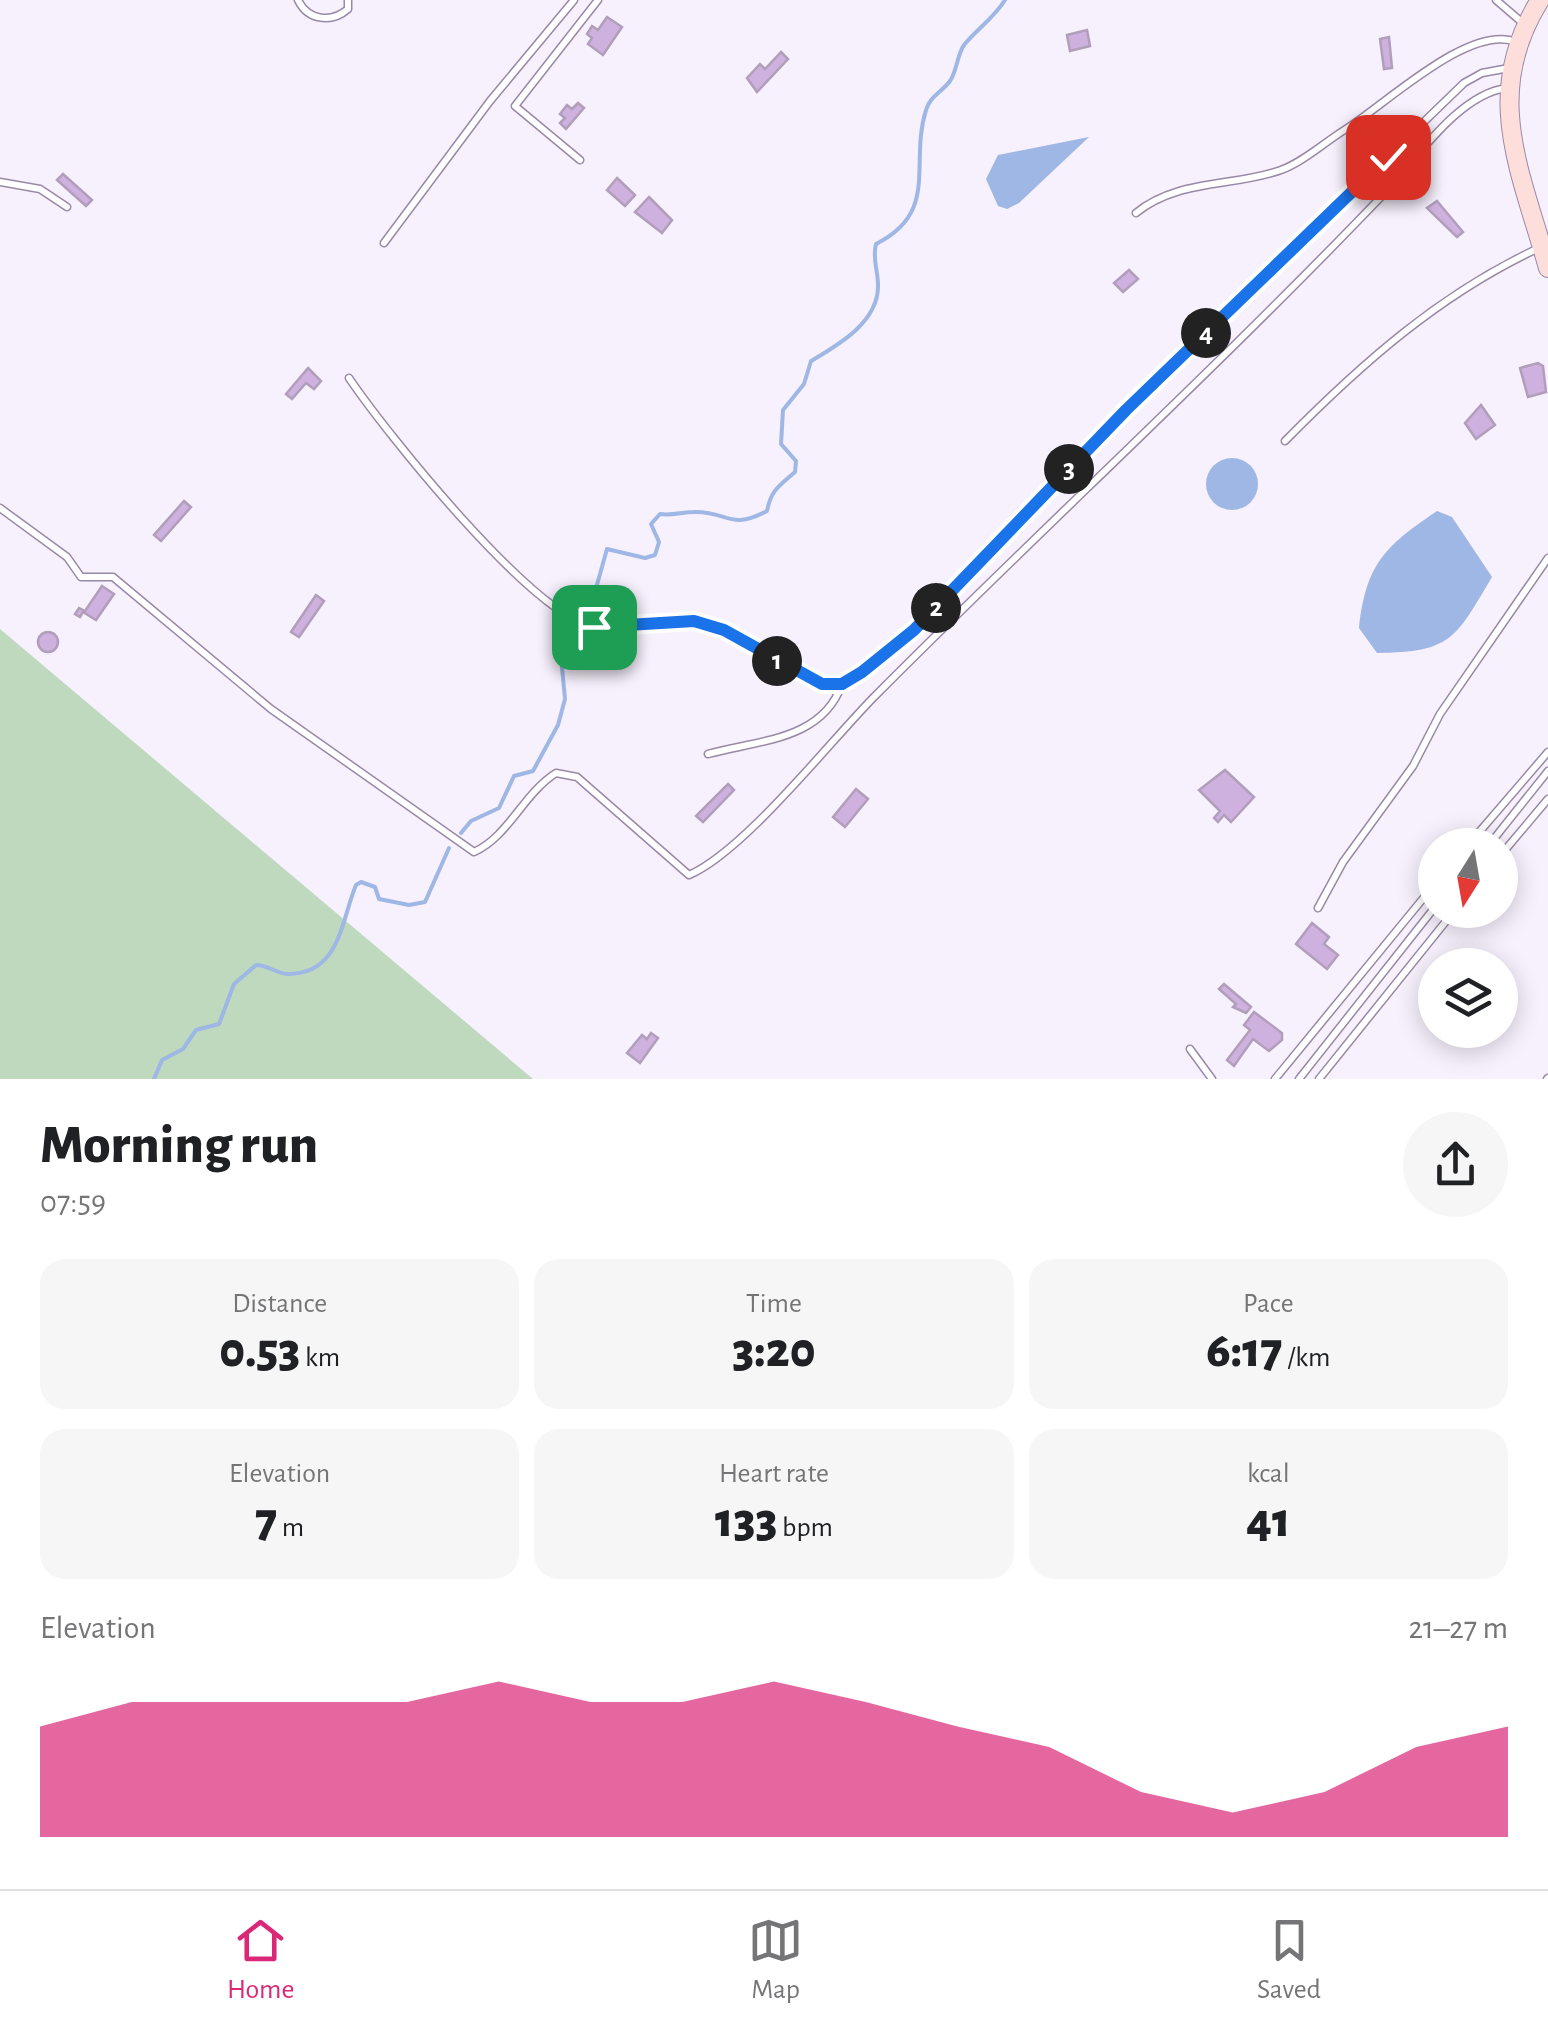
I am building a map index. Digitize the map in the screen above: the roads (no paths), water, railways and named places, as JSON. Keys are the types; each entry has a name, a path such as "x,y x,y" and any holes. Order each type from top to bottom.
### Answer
{"street":[{"path":"1540,0 1521,34 1507,88 1511,138 1548,268"}],"lane":[{"path":"298,0 313,16 326,19 348,9 348,0"},
{"path":"384,244 490,101 574,0"},
{"path":"580,160 515,106 598,0"},
{"path":"1496,0 1521,34"},
{"path":"1136,214 1154,199 1180,190 1283,169 1378,110 1463,46 1521,34"},
{"path":"708,754 797,733 828,709 842,684 914,630 1126,410 1464,83 1482,73 1510,68"},
{"path":"0,508 67,558 81,577 114,577 271,709 474,852 491,844 534,788 556,772 576,776 689,875 706,868 782,796 1080,491 1381,197 1432,138 1488,90 1507,88"},
{"path":"0,182 40,189 67,207"},
{"path":"1286,441 1358,367 1465,286 1542,247"},
{"path":"350,378 376,418 526,586 559,614 594,627 694,621 724,630 805,678 842,684"},
{"path":"1318,908 1343,862 1414,766 1440,714 1548,558"},
{"path":"1483,828 1548,752"},
{"path":"1502,828 1548,770"},
{"path":"1518,835 1548,799"},
{"path":"1275,1079 1418,905"},
{"path":"1299,1079 1418,928"},
{"path":"1319,1079 1441,928"},
{"path":"1190,1049 1212,1079"}],"water":[{"path":"1089,137 1019,203 1007,209 998,206 986,179 998,155"},
{"path":"1232,458 1250,466 1258,484 1250,502 1232,510 1214,502 1206,484 1214,466"},
{"path":"1437,511 1452,517 1492,577 1469,615 1449,638 1421,649 1377,653 1359,628 1373,572 1391,547"}],"waterway":[{"path":"588,617 607,549 645,558 655,555 659,542 651,524 660,514 705,512 737,520 755,517 767,511 773,493 795,472 796,461 781,444 783,410 804,384 811,361 855,331 872,310 878,285 876,244 896,231 915,202 928,105 950,81 964,45 1005,0"},
{"path":"461,833 471,821 499,808 514,776 533,771 558,725 565,699 560,646 578,641 581,633"},
{"path":"154,1079 162,1060 183,1049 196,1030 219,1024 234,984 256,965 287,974 318,966 336,943 356,885 361,882 375,887 379,899 409,905 425,902 449,848"}]}
